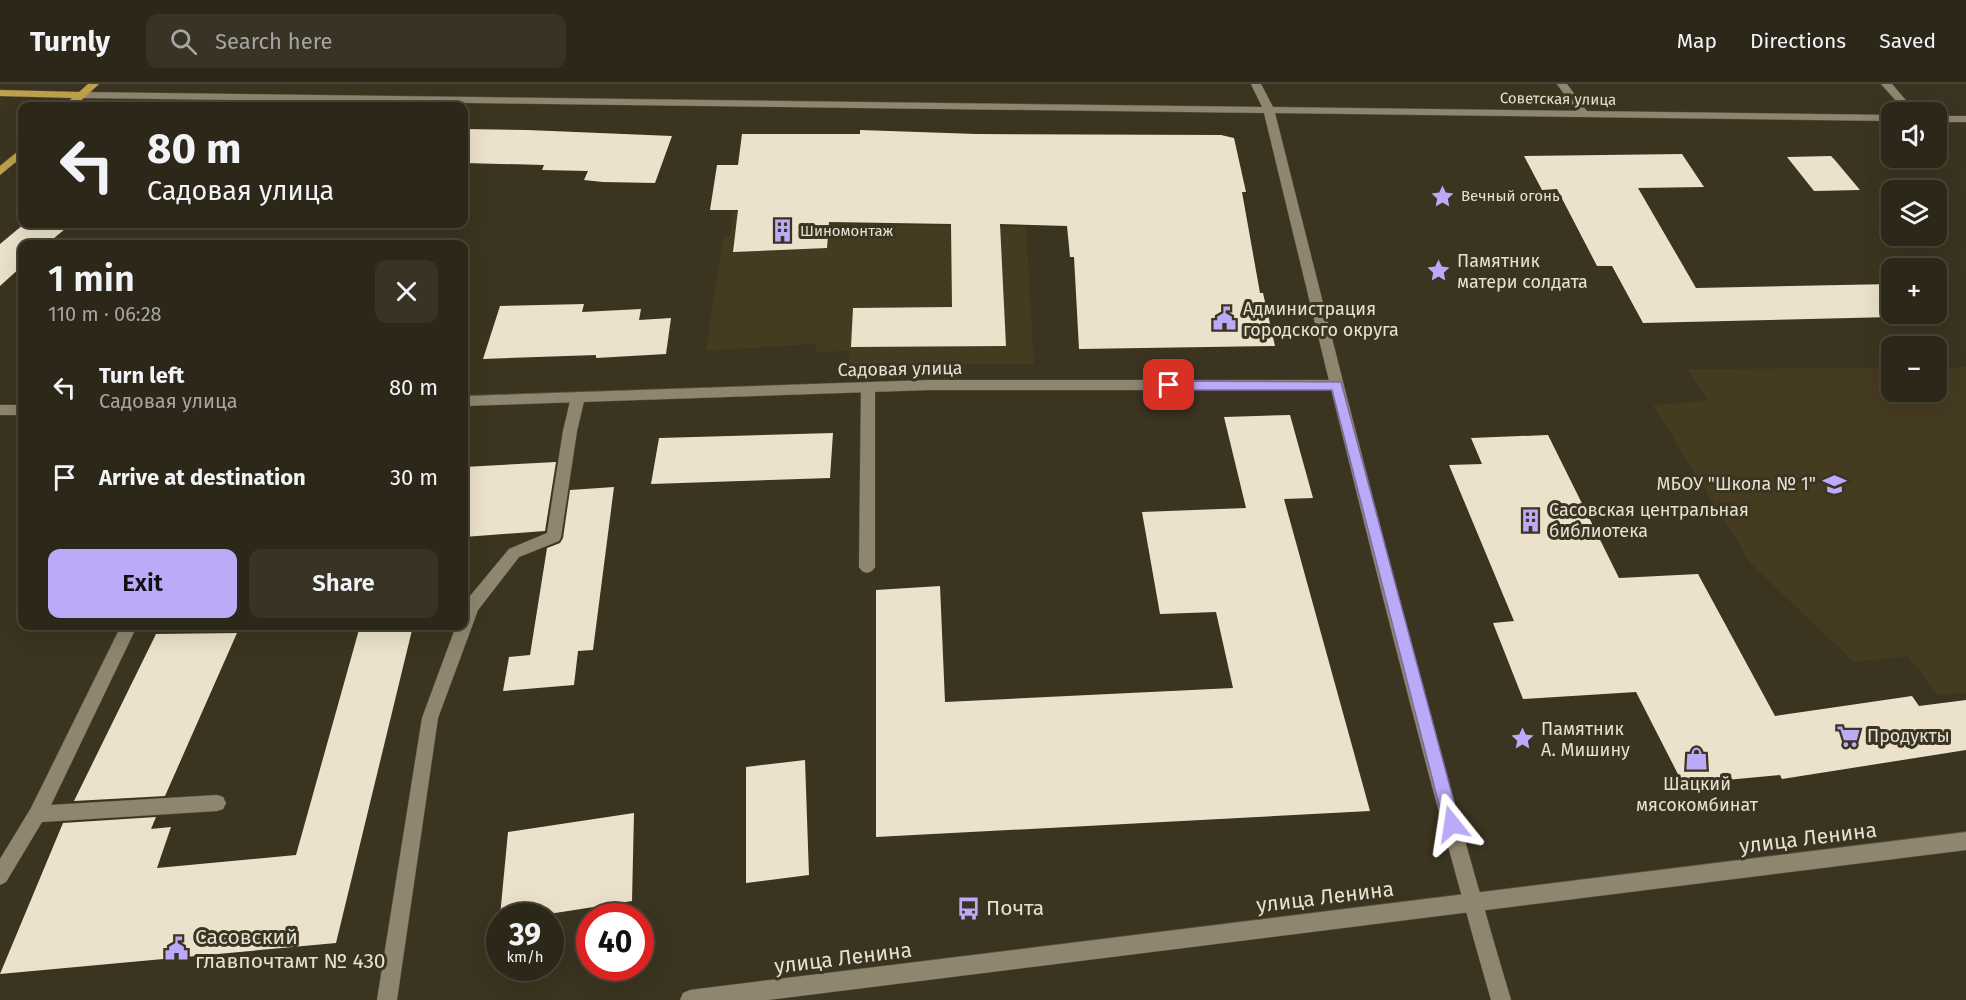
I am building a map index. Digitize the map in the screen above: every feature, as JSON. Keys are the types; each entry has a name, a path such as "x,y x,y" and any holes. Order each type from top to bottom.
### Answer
{"main road":[{"path":"73,102 94,84"},
{"name":"Советская улица","path":"0,93 81,95"},
{"path":"0,172 18,155"}],"street":[{"path":"1256,84 1269,110 1337,385 1472,901 1501,1000"},
{"path":"1562,84 1584,114"},
{"path":"1886,84 1902,102"},
{"name":"Советская улица","path":"81,95 1881,118"},
{"path":"1947,119 1966,119"},
{"name":"Садовая улица","path":"468,401 929,385 1337,385"},
{"path":"867,567 868,387"},
{"path":"468,615 471,607 514,553 554,537 570,431 578,397"},
{"path":"0,410 18,410"},
{"path":"0,876 37,814 127,630"},
{"path":"387,1000 430,718 463,630"},
{"path":"37,814 217,803"},
{"name":"улица Ленина","path":"690,1000 1966,841"}],"shaded area":[{"path":"835,209 834,224 1026,227 1034,364 849,365 850,351 816,352 815,344 706,351 723,236 730,236 733,211"},
{"name":"МБОУ \"Школа № 1\"","path":"1966,367 1966,693 1938,695 1908,656 1854,662 1751,564 1653,405 1708,401 1688,369 1881,368 1881,402 1947,402 1947,368"}],"building":[{"path":"468,129 672,136 655,183 584,180 588,171 542,170 544,165 468,163"},
{"path":"860,130 976,134 1221,135 1234,138 1246,192 1242,192 1260,293 1263,293 1275,346 1079,349 1074,257 1070,257 1067,226 1000,224 1006,346 851,347 853,308 952,307 951,224 829,222 827,248 733,252 738,210 710,210 717,165 738,165 742,134 860,134"},
{"path":"1682,154 1704,187 1638,188 1696,288 1881,284 1881,317 1643,323 1612,266 1597,266 1557,189 1542,190 1524,156"},
{"path":"1831,156 1860,190 1814,191 1787,157"},
{"path":"19,228 66,228 52,240 18,240 18,270 0,286 0,244"},
{"path":"584,304 582,312 641,309 639,320 671,318 666,354 596,358 596,355 483,359 500,306"},
{"path":"1290,415 1313,498 1284,499 1370,811 876,837 876,590 940,586 945,702 1233,688 1216,612 1160,614 1142,512 1246,508 1224,417"},
{"path":"833,433 830,478 651,484 659,438"},
{"name":"Сасовская центральная библиотека","path":"1548,435 1619,578 1698,574 1775,716 1912,696 1919,706 1966,700 1966,750 1782,779 1780,775 1683,784 1636,692 1523,699 1493,623 1514,621 1449,465 1482,464 1471,438"},
{"path":"556,462 545,531 468,537 468,467"},
{"path":"614,487 593,650 578,651 574,685 503,691 509,657 530,655 547,548 560,543 563,538 570,490"},
{"path":"359,630 412,630 336,943 0,974 63,823 156,817 151,829 171,827 157,868 296,855"},
{"path":"237,633 165,796 74,801 156,634"},
{"path":"805,760 809,875 746,883 746,767"},
{"path":"634,813 632,901 576,903 576,910 564,912 564,903 501,903 508,832"}],"place":[{"name":"Вечный огонь","path":"1443,196"},
{"name":"Шиномонтаж","path":"782,231"},
{"name":"Памятник матери солдата","path":"1439,271"},
{"name":"Администрация городского округа","path":"1225,319"},
{"name":"МБОУ \"Школа № 1\"","path":"1834,484"},
{"name":"Сасовская центральная библиотека","path":"1531,520"},
{"name":"Продукты","path":"1849,736"},
{"name":"Памятник А. Мишину","path":"1523,739"},
{"name":"Шацкий мясокомбинат","path":"1697,758"},
{"name":"Почта","path":"968,908"},
{"name":"Сасовский главпочтамт № 430","path":"177,949"}],"route":[{"path":"1169,385 1337,385 1452,824"}]}
